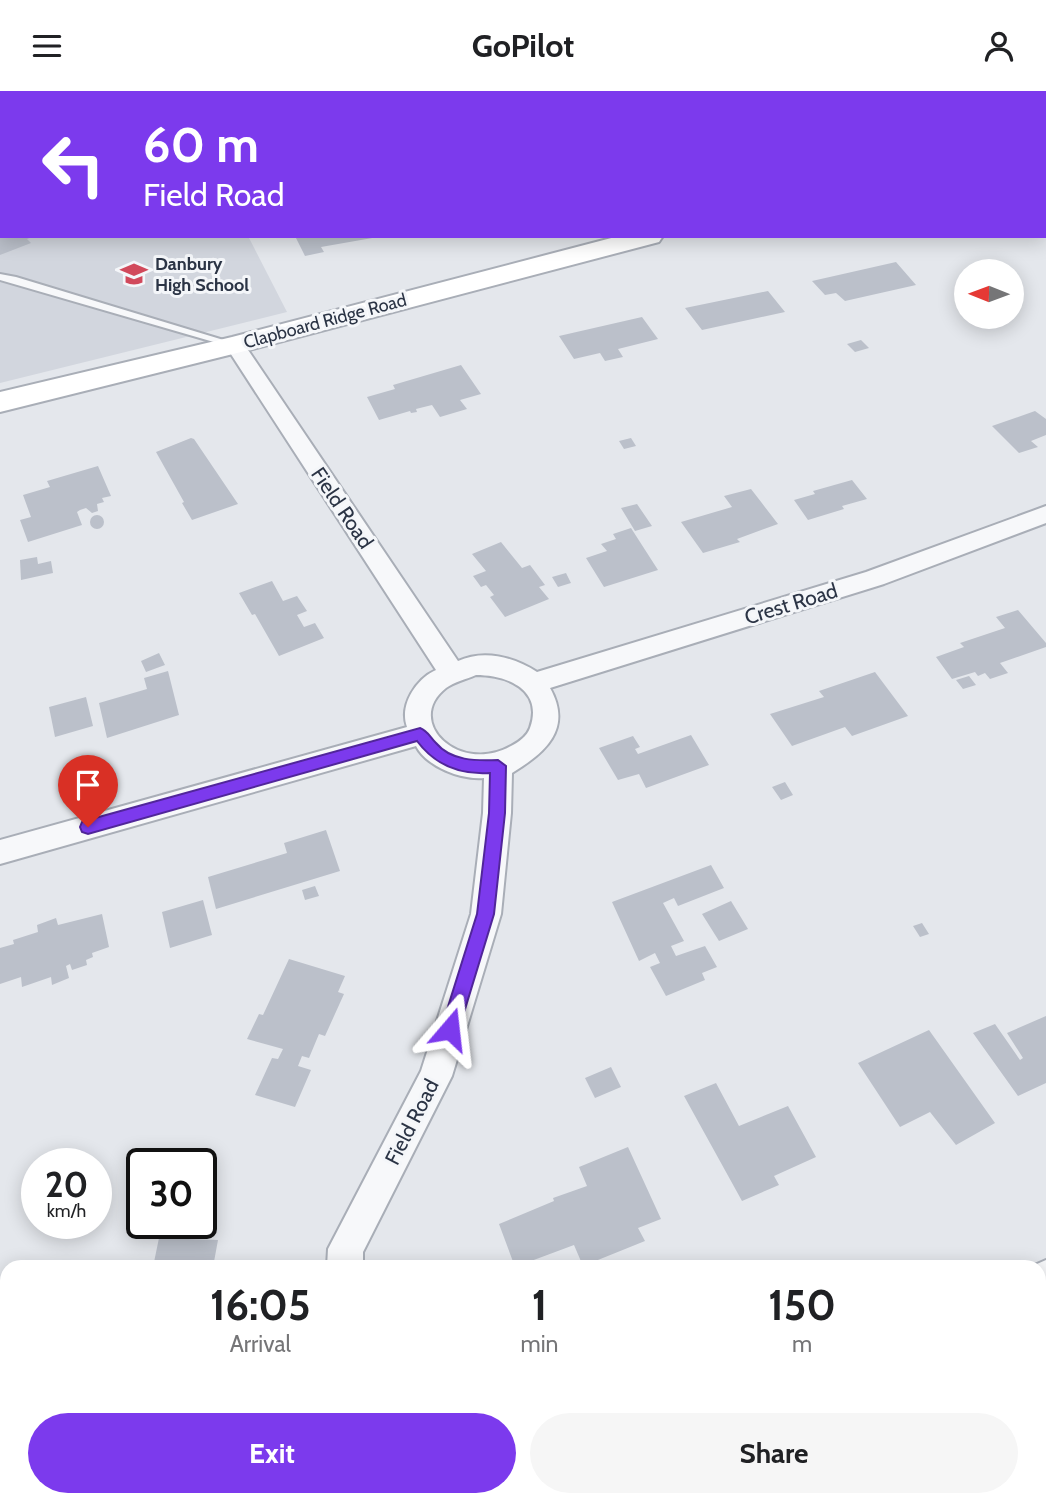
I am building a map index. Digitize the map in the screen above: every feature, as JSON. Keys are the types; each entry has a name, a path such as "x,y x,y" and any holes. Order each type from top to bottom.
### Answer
{"main road":[{"name":"Clapboard Ridge Road","path":"0,402 234,345 642,238"}],"street":[{"name":"Field Road","path":"234,345 452,671"},
{"name":"Crest Road","path":"533,683 875,578 1046,514"},
{"path":"473,665 495,665 516,671 533,683 545,701 547,721 539,740 521,756 498,766 474,767 451,762 432,750 420,734 417,716 421,698 434,682 452,671 473,665"},
{"path":"0,852 420,734"},
{"name":"Field Road","path":"345,1260 346,1249 436,1076 486,914 497,813 498,766"}],"lane":[{"path":"0,278 13,279 234,345"}],"shaded area":[{"name":"Danbury High School","path":"0,238 249,238 287,312 0,383"}],"building":[{"path":"0,238 29,238 27,239 31,243 0,255"},
{"path":"296,238 372,238 321,247 324,252 305,256"},
{"path":"896,262 916,285 845,301 836,293 825,295 812,281"},
{"path":"768,291 785,312 702,330 685,308"},
{"path":"642,317 658,339 618,349 623,357 605,361 600,353 574,359 559,336"},
{"path":"861,340 869,348 855,352 847,344"},
{"path":"461,365 481,394 460,400 467,409 440,417 432,405 416,409 417,412 410,411 379,420 367,397 395,389 393,385"},
{"path":"1035,411 1046,419 1046,435 1031,441 1038,447 1019,453 992,426"},
{"path":"191,438 238,504 192,520 156,452"},
{"path":"631,438 636,446 624,449 619,441"},
{"path":"98,466 111,496 102,498 104,502 97,504 98,511 92,513 86,508 80,510 77,512 82,525 28,542 20,520 31,517 23,495 50,487 47,481"},
{"path":"852,480 867,499 842,506 844,509 808,520 794,500 815,494 813,491"},
{"path":"751,489 778,524 737,539 740,542 703,553 681,522 732,507 724,496"},
{"path":"637,504 652,526 635,531 621,508"},
{"path":"97,515 102,517 102,527 97,529 92,527 90,522 92,517"},
{"path":"631,528 658,570 604,587 586,558 607,551 601,544 616,539 613,534"},
{"path":"501,542 522,568 530,565 545,585 539,587 549,599 505,617 490,597 494,595 486,585 481,587 473,576 486,571 472,554"},
{"path":"37,557 38,564 51,561 53,573 21,580 20,560"},
{"path":"566,573 571,583 558,587 552,577"},
{"path":"272,581 283,601 297,596 307,611 297,615 304,627 315,623 324,638 279,656 255,614 252,615 239,593"},
{"path":"1018,610 1046,643 1046,647 1000,663 1008,673 990,679 985,673 978,676 975,672 952,679 936,657 964,647 960,643 1005,628 996,617"},
{"path":"159,653 165,665 146,672 141,661"},
{"path":"168,671 179,715 107,738 99,703 147,689 144,678"},
{"path":"875,672 908,716 852,736 845,727 792,746 770,714 824,697 819,691"},
{"path":"969,676 976,685 963,689 956,680"},
{"path":"86,697 93,726 55,737 49,707"},
{"path":"691,735 709,765 646,788 639,774 618,780 599,748 633,736 640,747 635,749 638,754"},
{"path":"785,782 793,795 781,800 772,787"},
{"path":"326,830 340,871 216,909 208,877 287,853 284,843"},
{"path":"711,865 724,888 678,906 674,898 663,903 684,941 671,946 676,956 705,946 717,967 702,973 705,980 666,996 650,967 660,963 655,953 639,961 612,902"},
{"path":"315,886 319,896 305,900 302,890"},
{"path":"203,900 212,935 170,948 162,912"},
{"path":"731,901 748,929 719,941 702,914"},
{"path":"102,914 109,947 92,953 93,957 86,960 87,965 72,970 70,964 66,966 69,978 52,985 51,977 22,987 21,977 0,984 0,948 14,944 13,940 38,932 37,925 56,918 58,925"},
{"path":"922,923 929,934 920,937 913,926"},
{"path":"289,959 345,976 338,992 344,994 325,1036 319,1034 309,1058 302,1056 298,1066 311,1070 295,1107 255,1095 272,1058 278,1059 283,1049 247,1039 259,1014 263,1015"},
{"path":"1046,1016 1046,1083 1018,1096 973,1033 995,1024 1020,1060 1023,1058 1007,1033"},
{"path":"929,1030 995,1123 956,1145 930,1112 900,1127 858,1063"},
{"path":"611,1067 621,1087 595,1098 585,1078"},
{"path":"716,1083 739,1126 788,1106 816,1157 774,1176 779,1185 742,1201 684,1096"},
{"path":"628,1147 661,1219 638,1228 645,1241 598,1260 580,1260 574,1245 534,1260 512,1260 499,1224 554,1201 553,1198 587,1186 579,1167"},
{"path":"159,1239 188,1239 218,1240 214,1260 154,1260"}],"place":[{"name":"Danbury High School","path":"134,274"}],"route":[{"path":"88,827 420,734 432,750 451,762 474,767 498,766 497,813 486,914 450,1029"}]}
